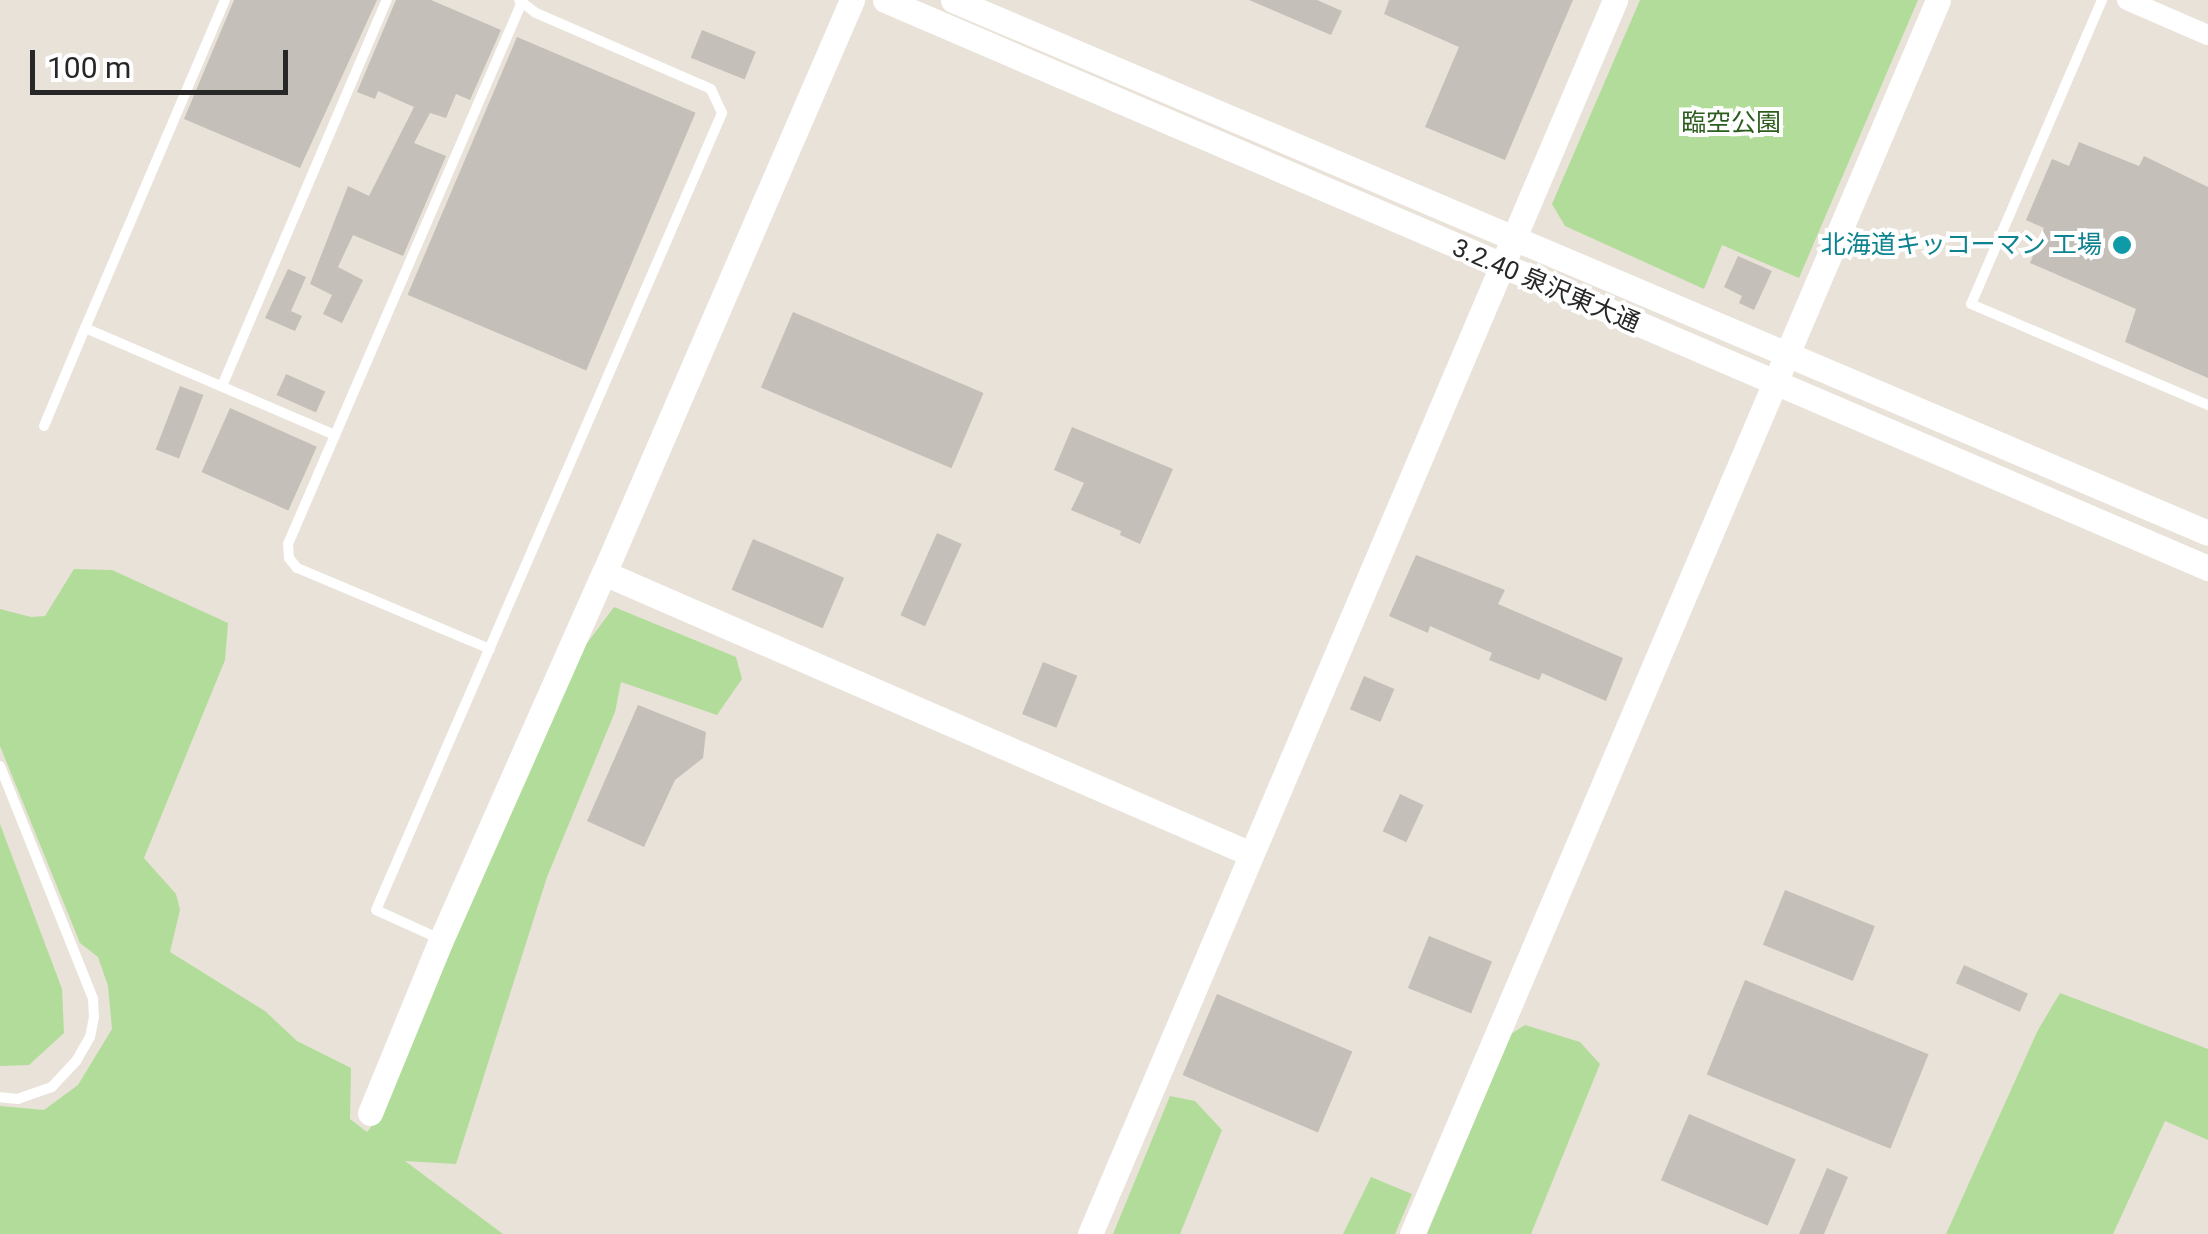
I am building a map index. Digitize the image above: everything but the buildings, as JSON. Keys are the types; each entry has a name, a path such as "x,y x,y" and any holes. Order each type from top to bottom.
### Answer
{"street":[{"path":"370,1113 441,940 852,0"},
{"name":"3.2.40 泉沢東大通","path":"885,0 2208,568"},
{"name":"3.2.40 泉沢東大通","path":"953,0 2208,533"},
{"path":"1090,1234 1615,0"},
{"path":"1412,1234 1938,0"},
{"path":"2126,0 2208,35"},
{"path":"604,573 1250,854"}],"lane":[{"path":"44,426 225,0"},
{"path":"222,386 387,0"},
{"path":"2102,0 1971,304 2208,405"},
{"path":"441,940 376,910 490,649 722,113 710,89 536,13 520,1 288,544 288,558 297,568 490,649"},
{"path":"85,328 335,435"},
{"path":"0,766 93,999 94,1017 83,1049 52,1087 18,1099 0,1097"}],"green space":[{"name":"臨空公園","path":"1640,0 1918,0 1799,278 1722,245 1704,289 1565,226 1552,204"},
{"path":"74,569 112,570 228,623 225,660 144,858 176,894 180,910 170,952 265,1011 297,1041 351,1068 350,1119 367,1132 384,1110 432,986 576,658 614,607 736,657 742,679 717,715 621,682 615,712 547,877 456,1164 405,1161 503,1234 0,1234 0,1106 44,1110 78,1085 112,1029 108,986 98,957 80,943 0,746 0,609 31,617 45,616"},
{"path":"0,824 62,989 64,1033 29,1065 0,1066"},
{"path":"2060,993 2208,1049 2208,1140 2165,1121 2113,1234 1946,1234 2038,1030"},
{"path":"1525,1025 1580,1042 1600,1064 1531,1234 1427,1234 1511,1034"},
{"path":"1170,1096 1195,1101 1222,1130 1180,1234 1113,1234"},
{"path":"1371,1177 1412,1194 1395,1234 1343,1234"}],"place":[{"name":"北海道キッコーマン 工場","path":"2122,245"}]}
